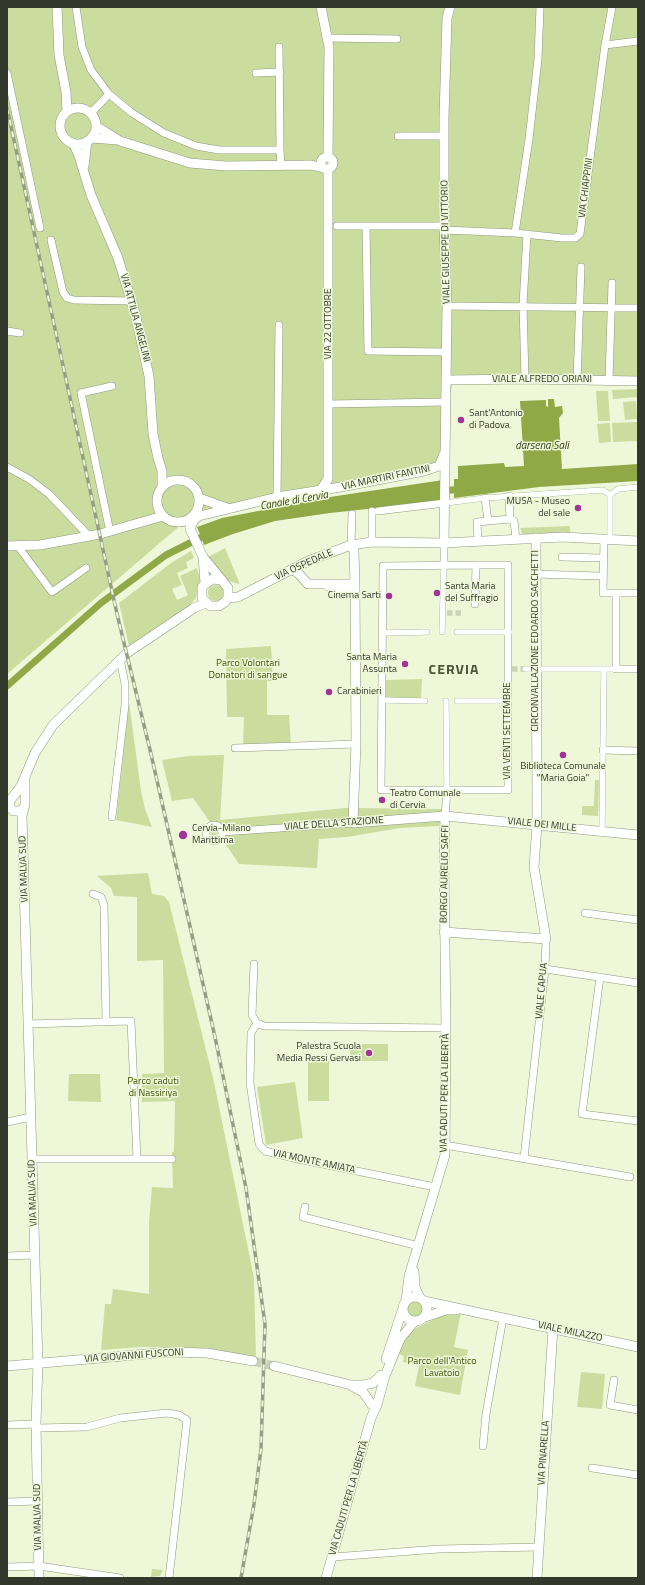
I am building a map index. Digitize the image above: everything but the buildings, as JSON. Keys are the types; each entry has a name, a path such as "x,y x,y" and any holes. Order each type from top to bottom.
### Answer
{"street":[{"path":"57,7 59,55 66,92 67,111"},
{"path":"76,7 82,47 91,70 109,94 132,113 164,133 196,146 219,150 280,150"},
{"name":"VIA 22 OTTOBRE","path":"320,7 327,38 325,163 328,479"},
{"name":"VIALE GIUSEPPE DI VITTORIO","path":"444,543 447,306 444,228 444,136 448,7"},
{"path":"515,233 529,139 538,59 540,7"},
{"name":"VIA CHIAPPINI","path":"337,226 444,228 575,238 580,234 605,45 612,7"},
{"path":"327,38 397,39"},
{"path":"605,45 638,41"},
{"path":"279,47 281,166"},
{"path":"256,73 280,72"},
{"path":"7,73 40,228"},
{"path":"66,92 79,108 91,113 96,126 120,140 190,163 226,166 281,166 325,163"},
{"path":"91,113 109,94"},
{"path":"79,108 67,111 61,118 60,129 64,138 73,143 89,140 120,140"},
{"path":"89,140 96,126"},
{"path":"398,136 444,136"},
{"name":"VIA ATTILIA ANGELINI","path":"83,171 89,140"},
{"name":"VIA ATTILIA ANGELINI","path":"73,143 91,195 118,258 131,301 148,371 153,434 162,471 162,486"},
{"path":"366,226 368,351 446,352"},
{"path":"525,379 523,305 527,234"},
{"path":"51,240 63,292 67,298 74,300 131,301"},
{"path":"577,380 581,267"},
{"path":"609,380 612,283"},
{"path":"447,306 523,305 638,308"},
{"path":"277,497 279,325"},
{"path":"7,331 20,333"},
{"name":"VIALE ALFREDO ORIANI","path":"446,380 525,379 638,381"},
{"path":"110,531 81,392 112,386"},
{"path":"328,404 446,402"},
{"name":"VIA MARTIRI FANTINI","path":"225,508 277,497 341,487 424,471 439,466 446,450"},
{"path":"7,467 29,479 49,494 87,534"},
{"path":"162,471 175,480"},
{"path":"321,490 328,479 333,484 341,487"},
{"path":"175,480 182,480 193,486 199,498 225,508 202,508 189,517 175,522 163,516 157,506 156,498 162,486 175,480"},
{"path":"638,487 618,488 610,495 607,540 603,558 603,593 638,593"},
{"path":"372,542 375,511 509,496 602,490 610,495"},
{"path":"509,496 510,519"},
{"path":"199,498 189,517 190,529 203,557 228,588 228,598 219,606 212,606 206,603 201,594"},
{"path":"485,498 488,520"},
{"path":"142,522 157,506"},
{"path":"190,529 194,520 199,516 225,508"},
{"path":"352,514 351,545 354,551 355,584 356,744 353,823"},
{"path":"7,546 55,542 127,527 163,516"},
{"path":"478,542 477,522 488,520 510,519 514,521 516,539"},
{"path":"55,542 87,534 110,531"},
{"path":"536,538 638,541"},
{"name":"CIRCONVALLAZIONE EDOARDO SACCHETTI","path":"351,545 372,542 444,543 536,538 538,824"},
{"path":"442,632 445,613 444,543"},
{"name":"VIA OSPEDALE","path":"258,586 308,561 351,545"},
{"path":"17,546 52,592 86,568"},
{"path":"194,608 205,583 203,557"},
{"path":"562,557 603,558"},
{"path":"302,577 308,561"},
{"path":"475,604 476,565"},
{"name":"VIA VENTI SETTEMBRE","path":"476,565 508,565 510,668 508,701 508,790 381,790 383,566 476,565"},
{"path":"291,570 302,577 308,584 355,584"},
{"path":"536,574 600,576"},
{"path":"205,583 212,579 222,580"},
{"path":"318,584 329,588 346,590 355,595"},
{"path":"228,588 240,589 258,586"},
{"path":"228,598 238,597 258,586"},
{"path":"616,593 616,669"},
{"path":"20,810 11,809 10,802 25,778 35,753 53,725 120,659 150,636 194,608 206,603"},
{"path":"382,633 427,632"},
{"path":"457,632 509,632"},
{"path":"112,817 125,705 125,684 120,659"},
{"path":"525,669 638,669"},
{"path":"602,831 604,669"},
{"path":"383,700 425,701"},
{"path":"446,701 446,816"},
{"path":"457,701 508,701"},
{"path":"235,748 356,744"},
{"path":"603,750 638,751"},
{"path":"7,815 20,810 25,804 25,778"},
{"path":"10,802 20,796 24,799"},
{"name":"VIA MALVA SUD","path":"20,810 38,1363 36,1426 39,1578"},
{"name":"VIALE DEI MILLE","path":"446,816 638,835"},
{"name":"VIALE DELLA STAZIONE","path":"222,832 446,816"},
{"name":"BORGO AURELIO SAFFI","path":"444,932 446,816"},
{"name":"VIALE CAPUA","path":"524,1158 545,969 546,939 534,867 538,824"},
{"path":"92,894 102,897 104,905 106,1022"},
{"path":"585,913 638,920"},
{"path":"444,932 546,939"},
{"name":"VIA CADUTI PER LA LIBERTÀ","path":"406,1300 409,1276 445,1155 446,1028 444,932"},
{"path":"254,964 252,1015 257,1023 264,1026 446,1028"},
{"path":"545,969 638,983"},
{"path":"600,977 582,1114 638,1121"},
{"path":"28,1024 131,1021 137,1159"},
{"name":"VIA MONTE AMIATA","path":"257,1023 251,1032 250,1083 259,1144 265,1151 435,1187"},
{"path":"7,1122 31,1117"},
{"path":"445,1145 630,1177"},
{"path":"32,1159 172,1159"},
{"path":"305,1207 303,1218 418,1248"},
{"name":"VIA CADUTI PER LA LIBERTÀ","path":"418,1248 413,1276 415,1287 422,1299"},
{"path":"7,1256 35,1255"},
{"path":"413,1297 422,1299 427,1311 425,1317 414,1322 408,1320 402,1311 406,1300 413,1297"},
{"name":"VIALE MILAZZO","path":"422,1299 474,1312 638,1347"},
{"name":"VIALE MILAZZO","path":"425,1317 446,1310 474,1312"},
{"name":"VIA CADUTI PER LA LIBERTÀ","path":"371,1418 372,1405 380,1388 381,1375 402,1311"},
{"path":"482,1446 486,1414 503,1318"},
{"name":"VIA CADUTI PER LA LIBERTÀ","path":"326,1578 380,1388 400,1339 414,1322"},
{"name":"VIA PINARELLA","path":"537,1578 553,1328"},
{"name":"VIA GIOVANNI FUSCONI","path":"7,1366 170,1352 207,1353 253,1361"},
{"path":"274,1366 351,1385 364,1386 373,1383 381,1375"},
{"path":"614,1380 610,1405 638,1410"},
{"path":"351,1385 363,1392 372,1405"},
{"path":"363,1392 380,1388"},
{"path":"7,1425 87,1427 120,1418 167,1413 179,1415 187,1420 169,1578"},
{"path":"592,1468 638,1475"},
{"path":"7,1502 37,1501"},
{"path":"333,1556 439,1549 539,1547"},
{"path":"7,1567 39,1566 120,1578"}],"green space":[{"path":"7,7 638,7 638,381 453,380 439,466 196,512 7,674"},
{"path":"638,389 638,397 613,399 612,390"},
{"path":"596,391 608,391 610,421 598,421"},
{"path":"636,401 637,419 625,420 623,402"},
{"path":"637,422 638,441 613,442 612,423"},
{"path":"610,423 611,442 599,443 597,424"},
{"path":"570,526 570,534 523,535 520,528"},
{"path":"225,548 239,584 228,581 208,557"},
{"path":"191,551 194,558 186,562 188,568 177,573 182,585 172,589 177,600 188,595 180,576 197,568 200,580 196,598 190,605 129,646 119,603 171,563"},
{"path":"216,585 222,587 224,593 222,599 216,601 210,599 208,593 210,587"},
{"name":"Parco Volontari Donatori di sangue","path":"271,646 273,681 267,681 267,715 289,715 291,744 243,746 244,717 227,717 226,649"},
{"path":"422,679 421,698 385,698 386,680"},
{"path":"129,702 141,791 145,809 152,827 116,820"},
{"path":"224,755 220,820 346,808 443,809 439,826 400,828 347,837 319,839 317,868 239,864 218,833 214,837 211,836 210,831 215,829 193,798 172,801 162,760 188,756"},
{"path":"595,780 599,780 598,816 582,815 582,806 594,806"},
{"name":"Parco caduti di Nassiriya","path":"148,873 152,894 164,896 169,902 214,1082 254,1278 256,1358 206,1349 177,1347 140,1347 101,1350 105,1304 111,1304 113,1289 149,1294 149,1222 152,1187 173,1188 172,1153 174,1151 175,1101 142,1102 142,1074 164,1073 163,960 137,961 137,897 114,896 111,888 97,876"},
{"name":"Palestra Scuola Media Ressi Gervasi","path":"350,1044 388,1044 388,1061 350,1061"},
{"path":"308,1061 329,1061 329,1101 308,1101"},
{"path":"69,1074 100,1074 101,1102 68,1101"},
{"path":"295,1082 303,1138 266,1145 257,1087"},
{"path":"415,1300 421,1303 424,1309 421,1315 415,1318 409,1315 406,1309 409,1303"},
{"name":"Parco dell'Antico Lavatoio","path":"445,1313 461,1313 454,1347 468,1350 460,1395 415,1386 419,1365 403,1362 404,1356 397,1353 409,1332"},
{"path":"581,1372 605,1374 602,1409 577,1407"},
{"path":"152,1569 163,1570 160,1576 151,1577"}],"water":[{"name":"darsena Sali","path":"548,399 554,399 555,407 562,406 563,413 559,418 562,469 638,464 638,481 539,487 454,498 454,479 458,479 458,466 504,463 505,467 524,466 520,401 546,400 546,406 548,407"},
{"path":"443,480 442,501 330,513 275,521 204,545 197,527 222,518 330,497"}],"waterway":[{"name":"Canale di Cervia","path":"440,491 463,489"},
{"name":"Canale di Cervia","path":"7,686 101,603 166,555 208,534"}],"tunnel":[{"path":"447,613 461,613"},
{"path":"512,669 525,669"},
{"path":"253,1361 274,1366"}],"railway":[{"path":"7,108 117,614 151,754 215,1037 246,1188 265,1324 261,1449 254,1504 241,1578"}],"place":[{"name":"Sant'Antonio di Padova","path":"461,420"},
{"name":"MUSA - Museo del sale","path":"578,508"},
{"name":"Santa Maria del Suffragio","path":"437,593"},
{"name":"Cinema Sarti","path":"389,596"},
{"name":"Santa Maria Assunta","path":"405,664"},
{"name":"Carabinieri","path":"329,692"},
{"name":"Biblioteca Comunale \"Maria Goia\"","path":"563,755"},
{"name":"Teatro Comunale di Cervia","path":"382,800"},
{"name":"Cervia-Milano Marittima","path":"183,835"},
{"name":"Palestra Scuola Media Ressi Gervasi","path":"369,1053"}],"district":[{"name":"CERVIA","path":"454,671"}]}
